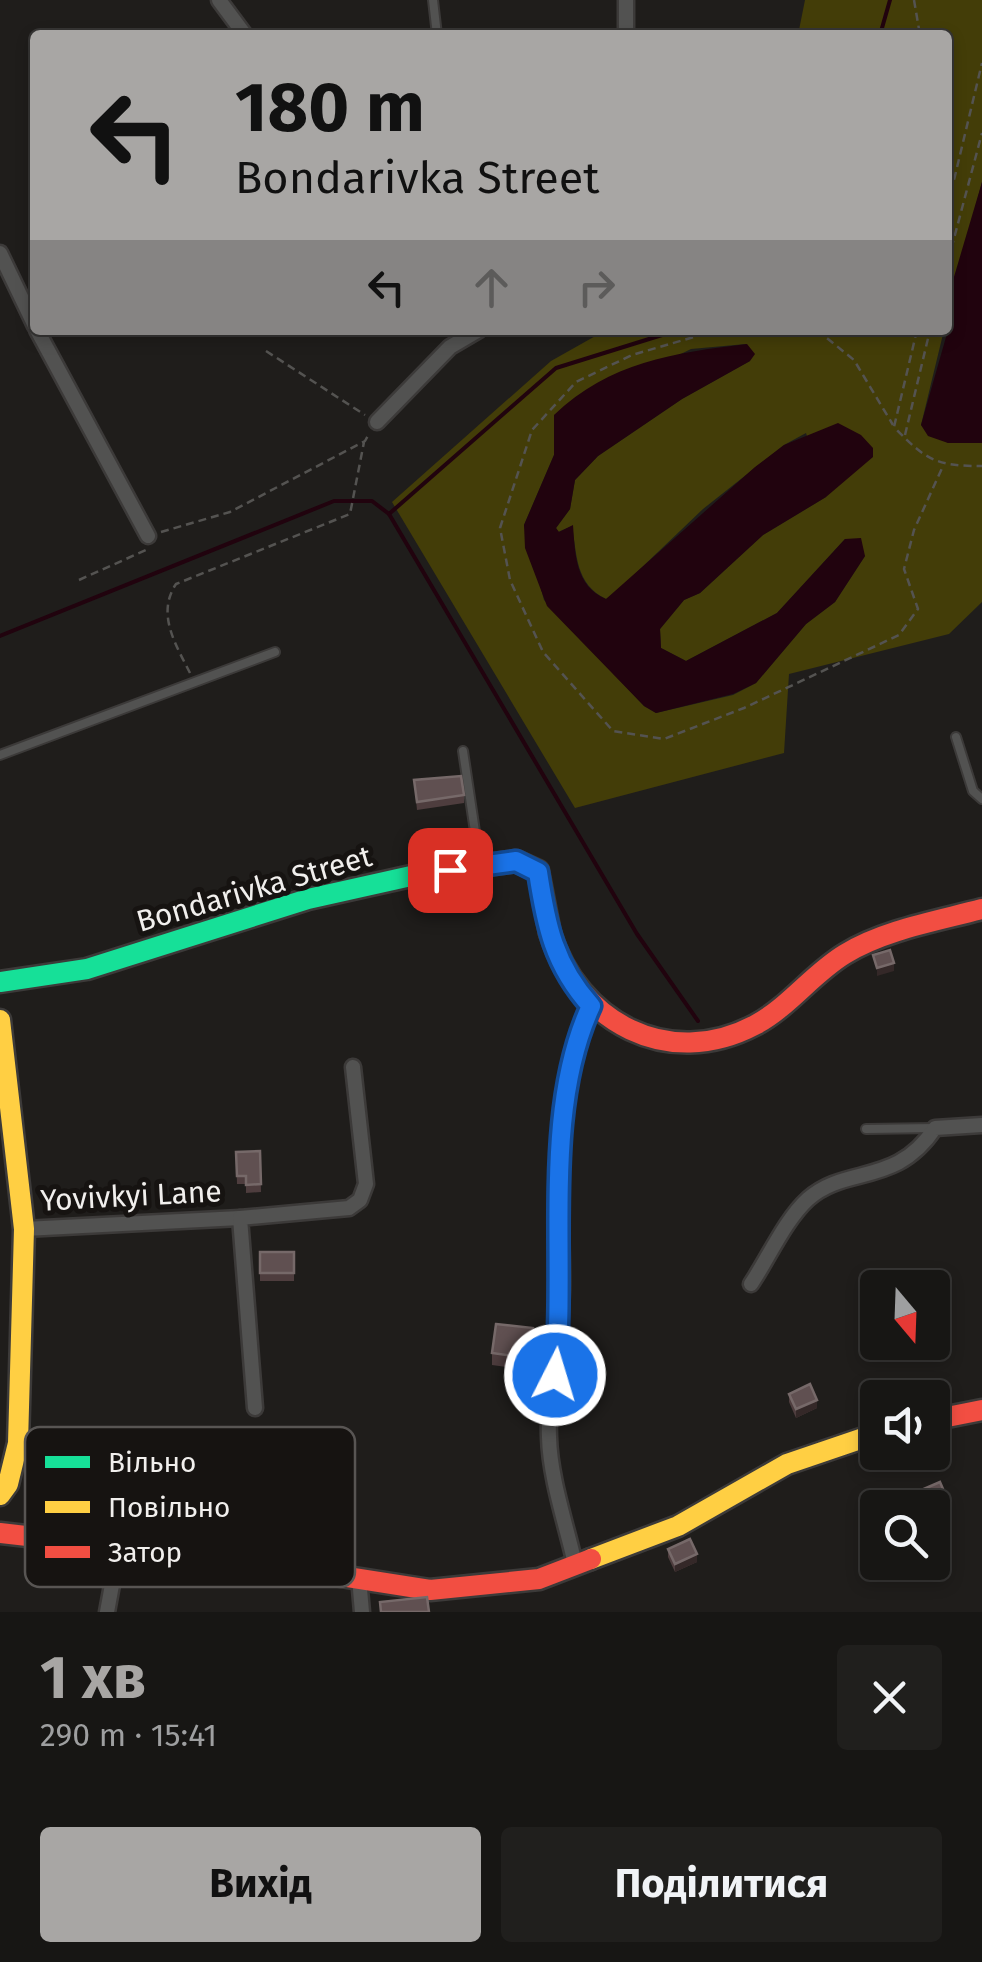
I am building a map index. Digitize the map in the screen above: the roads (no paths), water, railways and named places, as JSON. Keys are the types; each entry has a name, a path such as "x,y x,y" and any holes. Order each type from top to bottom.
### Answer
{"street":[{"path":"219,0 241,30"},
{"path":"626,0 626,30"},
{"path":"0,253 30,316"},
{"path":"40,335 148,536"},
{"path":"377,422 450,347 470,335"},
{"name":"Bondarivka Street","path":"0,982 87,969 308,899 516,861 538,872 553,950 572,985 602,1018 640,1033 700,1044 759,1024 805,992 846,953 982,910"},
{"path":"575,1564 548,1438 562,1286 558,1227 563,1116 578,1034 591,1006"},
{"path":"0,1020 24,1229 18,1443 8,1484 0,1495"},
{"name":"Yovivkyi Lane","path":"24,1229 348,1208 360,1200 366,1184 353,1066"},
{"path":"751,1284 808,1199 902,1162 923,1146 935,1128 982,1125"},
{"name":"Yovivkyi Lane","path":"240,1218 254,1408"},
{"path":"950,1416 982,1410"},
{"path":"355,1578 430,1590 539,1578 678,1526 787,1464 860,1440"},
{"path":"0,1533 25,1536"},
{"path":"358,1578 362,1612"},
{"path":"107,1612 112,1587"}],"lane":[{"path":"433,0 436,30"},
{"path":"0,755 275,652"},
{"path":"956,737 973,792 982,799"},
{"path":"463,751 480,865"},
{"path":"866,1130 935,1128"}],"waterway":[{"path":"881,30 890,0"},
{"path":"389,514 556,368 662,335"},
{"path":"0,636 334,501 372,501 389,514 637,934 698,1021"}]}
